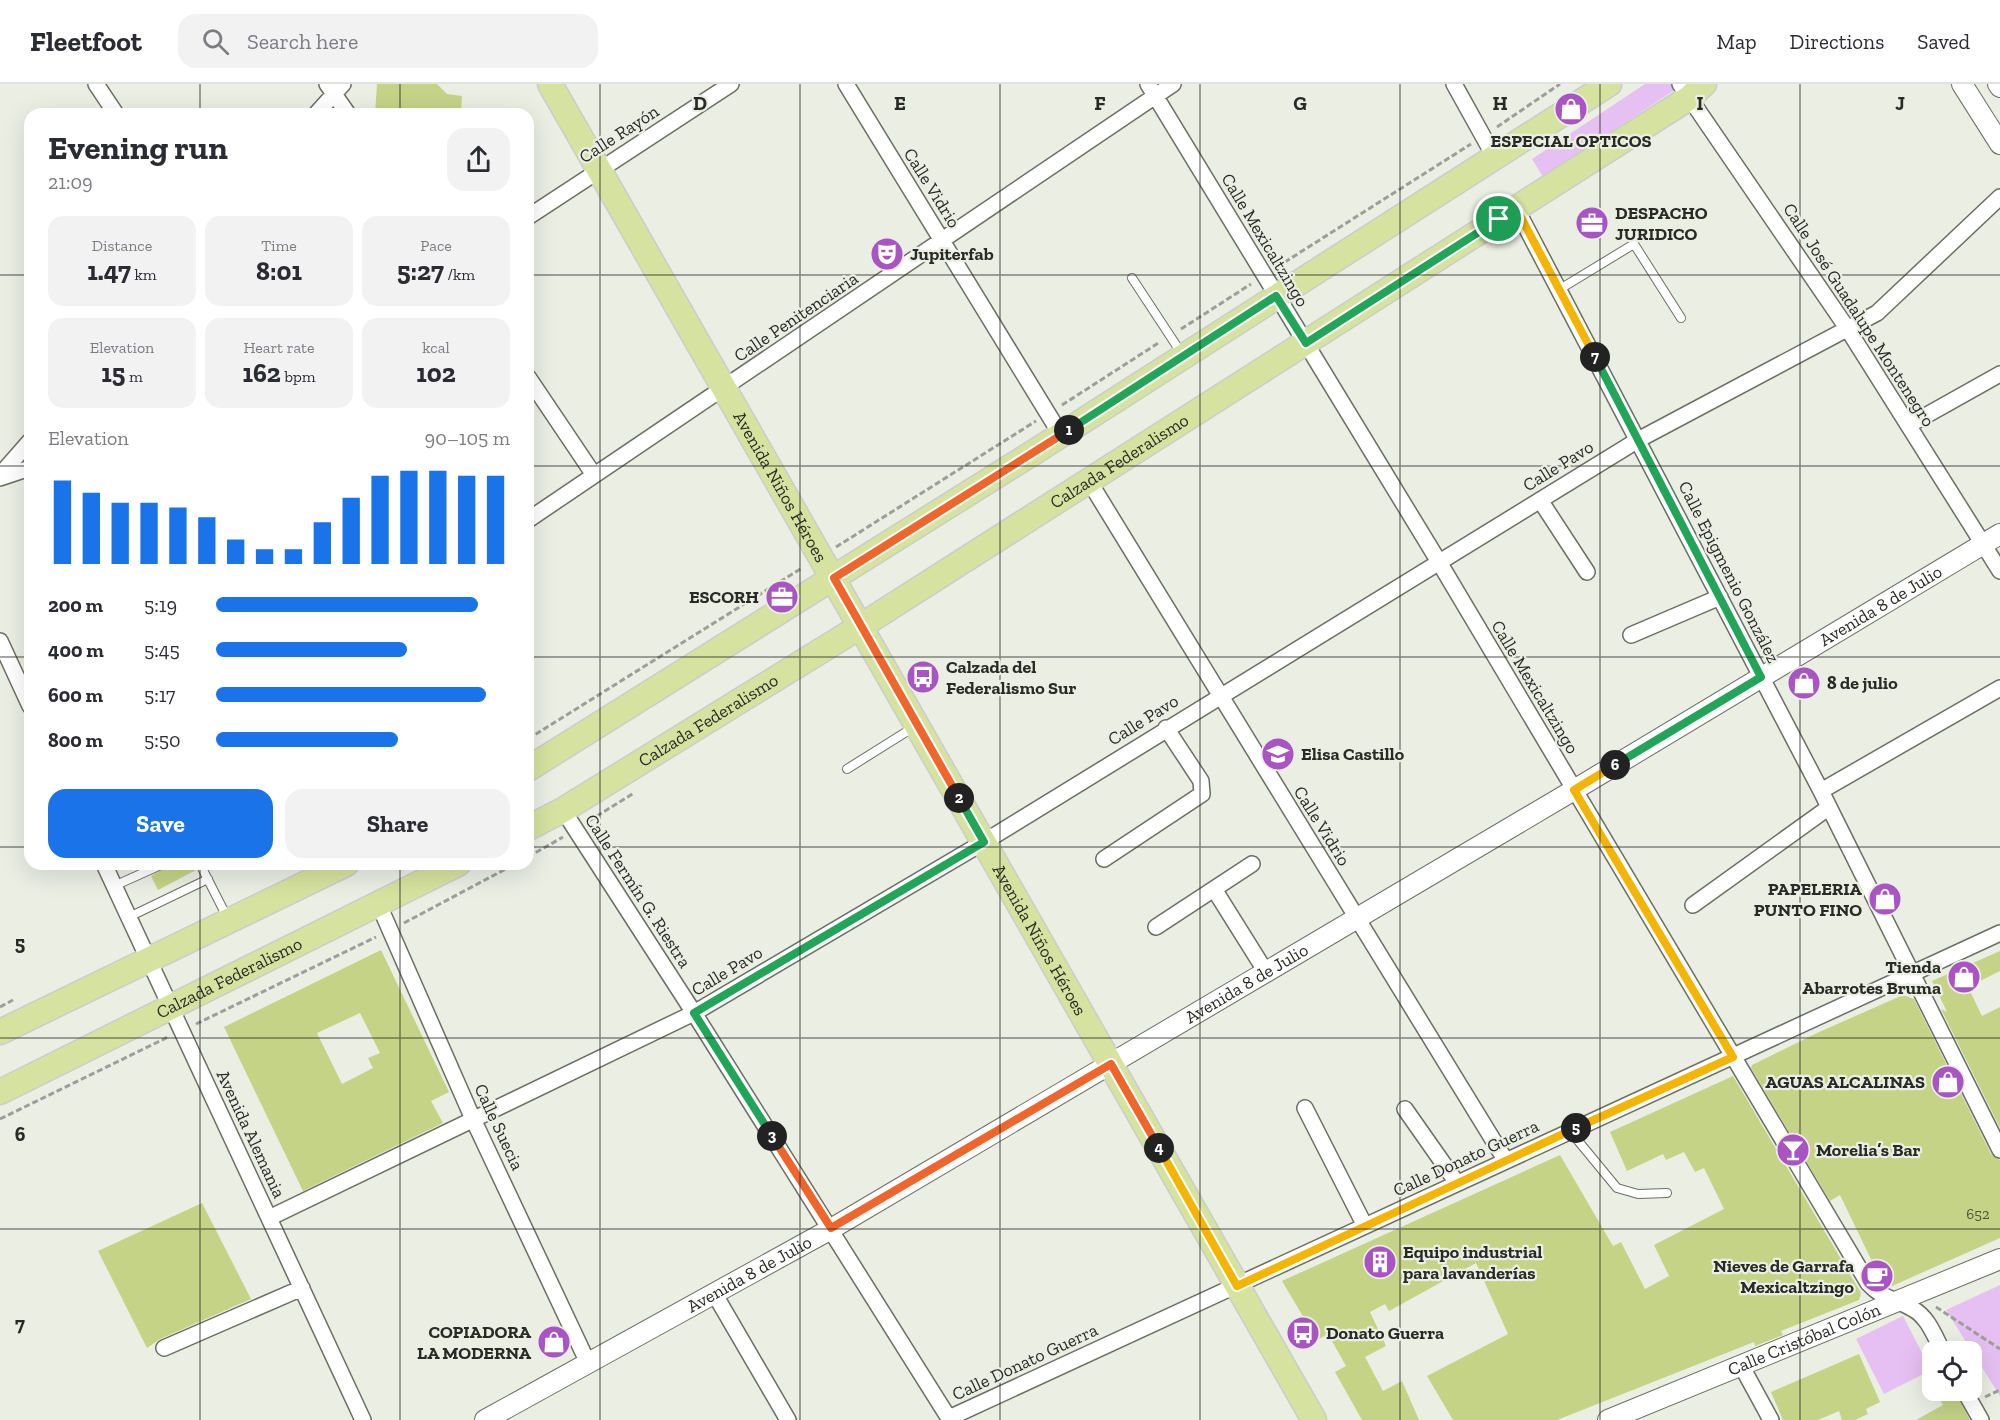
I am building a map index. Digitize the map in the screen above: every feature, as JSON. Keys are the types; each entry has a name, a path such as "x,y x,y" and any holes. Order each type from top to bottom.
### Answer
{"main road":[{"name":"Avenida Niños Héroes","path":"550,84 1314,1420"},
{"path":"534,759 834,578 1609,84"},
{"name":"Calzada Federalismo","path":"534,825 562,810 861,626 1516,208 1695,87"},
{"path":"0,1032 333,870"},
{"name":"Calzada Federalismo","path":"0,1092 169,1003 379,905 447,870"}],"street":[{"path":"96,84 112,108"},
{"name":"Calle Rayón","path":"534,213 731,84"},
{"name":"Calle Vidrio","path":"846,84 1061,435"},
{"name":"Calle Penitenciaria","path":"534,516 726,389 942,241 1151,90 1173,84"},
{"path":"1454,84 1494,156"},
{"path":"1962,84 2000,144"},
{"path":"320,108 335,87 345,108"},
{"name":"Calle José Guadalupe Montenegro","path":"1695,87 1909,426 1992,539 2000,571"},
{"name":"Calle Mexicaltzingo","path":"1151,90 1439,562 1868,1283 1880,1296 1914,1309 1927,1322 1937,1341"},
{"name":"Calle Pavo","path":"269,1218 694,1013 984,842 1218,695 1638,440 1877,313 2000,197"},
{"name":"Calle Epigmenio González","path":"1516,208 1821,791 2000,1150"},
{"path":"1909,426 2000,374"},
{"path":"534,385 594,475"},
{"path":"0,476 24,448"},
{"path":"0,476 24,470"},
{"name":"Calle Vidrio","path":"1089,481 1218,695 1506,1161"},
{"path":"1540,500 1587,572"},
{"name":"Avenida 8 de Julio","path":"485,1420 831,1228 1574,790 1992,539"},
{"path":"1630,635 1720,597"},
{"path":"0,641 24,693"},
{"path":"1821,791 2000,688"},
{"path":"1104,859 1202,794 1201,781 1166,728"},
{"path":"1693,905 1828,808"},
{"name":"Calle Fermín G. Riestra","path":"562,810 831,1228 950,1419"},
{"path":"1156,927 1252,864"},
{"name":"Avenida Alemania","path":"107,870 363,1420"},
{"path":"1214,889 1266,972"},
{"name":"Calle Suecia","path":"379,905 473,1119 588,1363"},
{"name":"Calle Donato Guerra","path":"950,1419 2000,933"},
{"path":"1305,1108 1365,1226"},
{"path":"1405,1109 1457,1184"},
{"name":"Calle Cristóbal Colón","path":"1608,1420 2000,1259"},
{"path":"164,1348 302,1288"},
{"path":"714,1293 788,1420"},
{"path":"1741,1365 1771,1420"},
{"path":"1970,1401 1981,1420"}],"lane":[{"path":"1560,289 1634,244 1681,318"},
{"path":"1132,278 1183,357"},
{"path":"847,769 918,725"},
{"path":"114,886 150,870"},
{"path":"203,870 229,920"},
{"path":"129,917 208,879"},
{"path":"1570,1131 1617,1188 1638,1194 1667,1193"}],"path":[{"path":"0,1119 390,930 504,870"},
{"path":"1918,1294 2000,1349"}],"shaded area":[{"path":"1645,84 1673,84 1676,89 1543,177 1532,159"},
{"path":"2000,1285 2000,1396 1982,1367 1982,1341 1965,1341 1946,1310"},
{"path":"1903,1316 1922,1353 1922,1375 1884,1394 1856,1339"}],"building":[{"path":"377,84 437,84 447,94 462,96 461,108 375,108"},
{"path":"162,870 196,870 158,890 151,876"},
{"path":"381,950 449,1092 431,1101 443,1123 303,1191 224,1027","holes":["360,1013 380,1053 368,1058 373,1068 342,1084 317,1033"]},
{"path":"2000,951 2000,971 1968,987 1982,1016 2000,1007 2000,1128 1941,1009 1947,1012 1932,981"},
{"path":"1903,995 1914,999 1991,1154 2000,1160 2000,1238 1892,1286 1882,1282 1840,1195 1830,1201 1751,1068 1752,1065 1817,1033"},
{"path":"1733,1076 1861,1293 1859,1300 1781,1331 1783,1335 1755,1346 1754,1342 1557,1420 1453,1420 1427,1376 1508,1334 1476,1263 1389,1311 1385,1304 1370,1312 1386,1346 1365,1357 1383,1391 1402,1381 1419,1420 1362,1420 1335,1372 1346,1366 1328,1334 1317,1340 1282,1281 1560,1155 1613,1246 1621,1242 1645,1289 1669,1276 1654,1245 1724,1209 1704,1168 1695,1172 1684,1152 1666,1160 1663,1154 1627,1171 1610,1132"},
{"path":"202,1203 251,1299 160,1339 147,1348 98,1251"},
{"path":"1859,1354 1880,1402 1866,1409 1868,1414 1855,1420 1842,1420 1839,1411 1818,1420 1783,1420 1771,1392"},
{"path":"1941,1401 1960,1401 1970,1420 1916,1420 1943,1405"}],"place":[{"name":"ESPECIAL OPTICOS","path":"1571,109"},
{"name":"DESPACHO JURIDICO","path":"1592,223"},
{"name":"Jupiterfab","path":"887,254"},
{"name":"ESCORH","path":"782,597"},
{"name":"Calzada del Federalismo Sur","path":"923,677"},
{"name":"8 de julio","path":"1804,683"},
{"name":"Elisa Castillo","path":"1278,754"},
{"name":"PAPELERIA PUNTO FINO","path":"1885,899"},
{"name":"Tienda Abarrotes Bruma","path":"1964,977"},
{"name":"AGUAS ALCALINAS","path":"1948,1082"},
{"name":"Morelia’s Bar","path":"1793,1150"},
{"name":"Equipo industrial para lavanderías","path":"1380,1262"},
{"name":"Nieves de Garrafa Mexicaltzingo","path":"1877,1276"},
{"name":"Donato Guerra","path":"1303,1333"},
{"name":"COPIADORA LA MODERNA","path":"554,1342"}],"route":[{"path":"1516,208 1528,228 1761,677 1574,790 1733,1057 1237,1286 1111,1064 831,1228 694,1013 984,842 834,578 1276,296 1306,343 1499,219 1516,208"}]}
